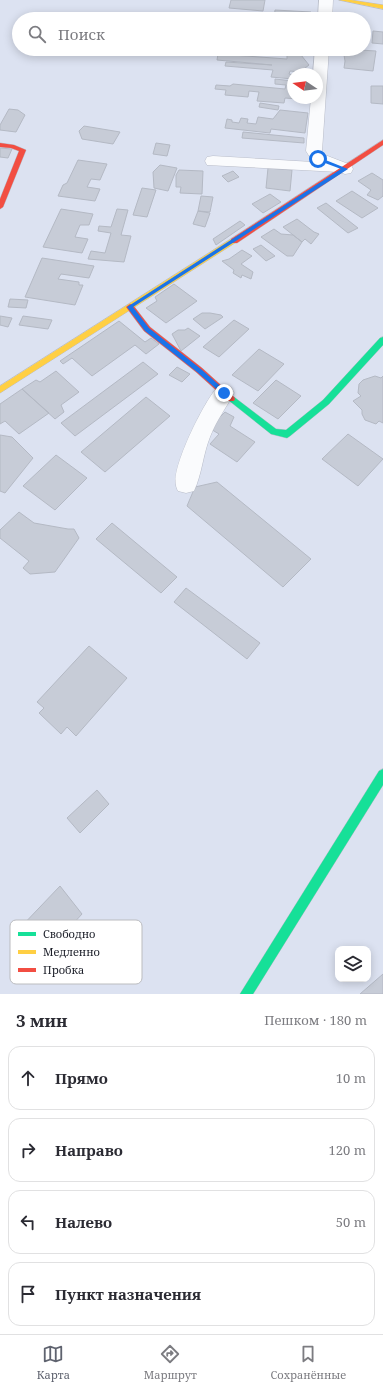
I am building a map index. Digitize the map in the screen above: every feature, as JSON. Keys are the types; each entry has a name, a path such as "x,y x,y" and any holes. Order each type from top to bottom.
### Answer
{"street":[{"path":"325,12 326,0"},
{"path":"342,0 383,7"},
{"path":"321,56 314,151 318,159 345,169"},
{"path":"0,390 62,348 130,307 345,169 383,142"},
{"path":"0,145 12,146 23,150 0,207"},
{"path":"213,161 345,169"},
{"path":"130,307 147,329 199,370 224,393 274,432 287,434 300,425 343,384 383,340"},
{"path":"186,484 189,463 199,438 213,406 224,393"},
{"path":"251,992 383,776"}],"building":[{"path":"231,0 265,0 263,11 229,8"},
{"path":"275,10 311,12 275,12"},
{"path":"373,31 383,32 383,44 372,43"},
{"path":"371,51 376,51 373,71 344,68 344,56 371,56"},
{"path":"218,56 246,56 287,59 287,56 302,56 309,65 305,68 287,68 287,78 271,77 273,70 225,66 226,62 272,65 217,60"},
{"path":"275,79 287,80 287,98 285,98 284,103 257,101 259,92 249,91 248,97 225,95 226,90 215,89 216,85 230,86 233,84 285,89 286,85 275,84"},
{"path":"371,86 383,86 383,104 371,103"},
{"path":"260,103 279,106 278,110 259,107"},
{"path":"9,109 18,110 25,115 16,132 0,130 0,125"},
{"path":"280,110 308,113 305,133 271,129 270,133 225,128 227,119 232,120 232,122 239,123 241,118 248,119 247,123 256,124 258,117 273,119"},
{"path":"84,126 120,132 113,144 82,139 79,131"},
{"path":"243,132 304,138 304,143 242,138"},
{"path":"156,143 170,145 167,156 153,154"},
{"path":"0,148 12,149 8,158 0,157"},
{"path":"78,160 107,164 100,180 91,179 87,187 100,189 95,201 58,196 63,185 67,183"},
{"path":"160,165 177,168 168,191 154,188 153,172"},
{"path":"268,168 292,170 290,191 266,188"},
{"path":"179,170 203,171 202,194 180,193 181,187 176,187 176,175"},
{"path":"233,171 239,177 228,182 222,176"},
{"path":"372,173 383,180 383,196 378,200 367,195 371,190 358,181"},
{"path":"142,188 156,190 147,217 133,215"},
{"path":"352,191 378,208 362,218 336,201"},
{"path":"270,194 281,202 263,213 252,204"},
{"path":"201,196 213,197 210,212 198,211"},
{"path":"326,203 358,228 348,233 317,208"},
{"path":"61,209 93,214 89,225 80,225 75,237 88,239 82,253 43,247"},
{"path":"117,209 128,210 121,235 131,236 124,262 88,259 91,251 105,253 111,233 98,231 99,226 111,227"},
{"path":"198,211 210,213 205,227 193,224"},
{"path":"297,219 319,234 311,244 305,239 302,242 283,227"},
{"path":"240,221 245,225 216,245 213,239"},
{"path":"274,229 281,234 293,235 302,242 293,256 287,256 261,237"},
{"path":"261,245 275,256 266,261 253,249"},
{"path":"242,250 252,256 241,264 253,272 251,279 242,275 241,278 233,273 234,270 222,261 229,259"},
{"path":"42,258 94,266 89,278 61,274 58,279 79,282 79,285 83,285 75,305 25,297"},
{"path":"174,284 197,301 166,323 146,308 157,301 155,297"},
{"path":"10,299 28,300 26,308 8,307"},
{"path":"202,313 221,315 223,317 205,329 193,319"},
{"path":"0,316 12,318 8,327 0,325"},
{"path":"23,316 52,320 48,329 19,325"},
{"path":"234,320 249,329 219,357 203,347"},
{"path":"119,321 145,342 151,338 159,344 146,354 135,345 92,376 72,358 63,364 60,361"},
{"path":"188,328 200,336 181,351 172,334 178,330 185,330"},
{"path":"259,349 284,364 258,391 232,375"},
{"path":"143,362 158,374 75,436 61,423"},
{"path":"177,367 190,374 182,382 169,375"},
{"path":"56,371 79,392 61,405 64,412 55,419 22,389 36,380 40,382"},
{"path":"375,376 381,378 383,376 383,423 379,421 376,424 365,420 362,410 353,401 361,396 358,393 359,384 363,380"},
{"path":"276,380 301,396 278,419 253,403"},
{"path":"22,389 49,413 19,434 5,421 0,424 0,404"},
{"path":"146,397 170,416 105,472 81,452"},
{"path":"225,412 234,417 230,426 255,442 237,462 210,444 219,434 209,428"},
{"path":"348,434 383,459 358,486 322,459"},
{"path":"0,435 12,437 33,458 5,493 0,491"},
{"path":"56,455 87,478 55,510 23,486"},
{"path":"217,482 311,559 283,587 187,506 195,487"},
{"path":"19,512 34,523 74,529 79,538 55,572 30,574 23,568 29,561 0,538 0,530"},
{"path":"112,523 177,577 161,593 96,539"},
{"path":"186,588 260,643 247,659 174,602"},
{"path":"89,646 127,678 76,736 67,727 61,734 39,713 44,708 37,702"},
{"path":"97,790 109,804 80,833 67,818"},
{"path":"60,886 82,914 77,920 28,920"},
{"path":"383,974 383,994 360,994"}],"traffic: fast":[{"path":"231,399 274,432 287,434 326,402 383,340"},
{"path":"246,994 383,775"}],"traffic: slow":[{"path":"342,0 383,7"},
{"path":"0,390 234,241"}],"traffic: jam":[{"path":"234,241 383,142"},
{"path":"0,145 12,146 23,150 0,207"},
{"path":"130,307 147,329 199,370 231,399"}],"route":[{"path":"224,393 199,370 147,329 130,307 345,169 332,162 318,159"}]}
